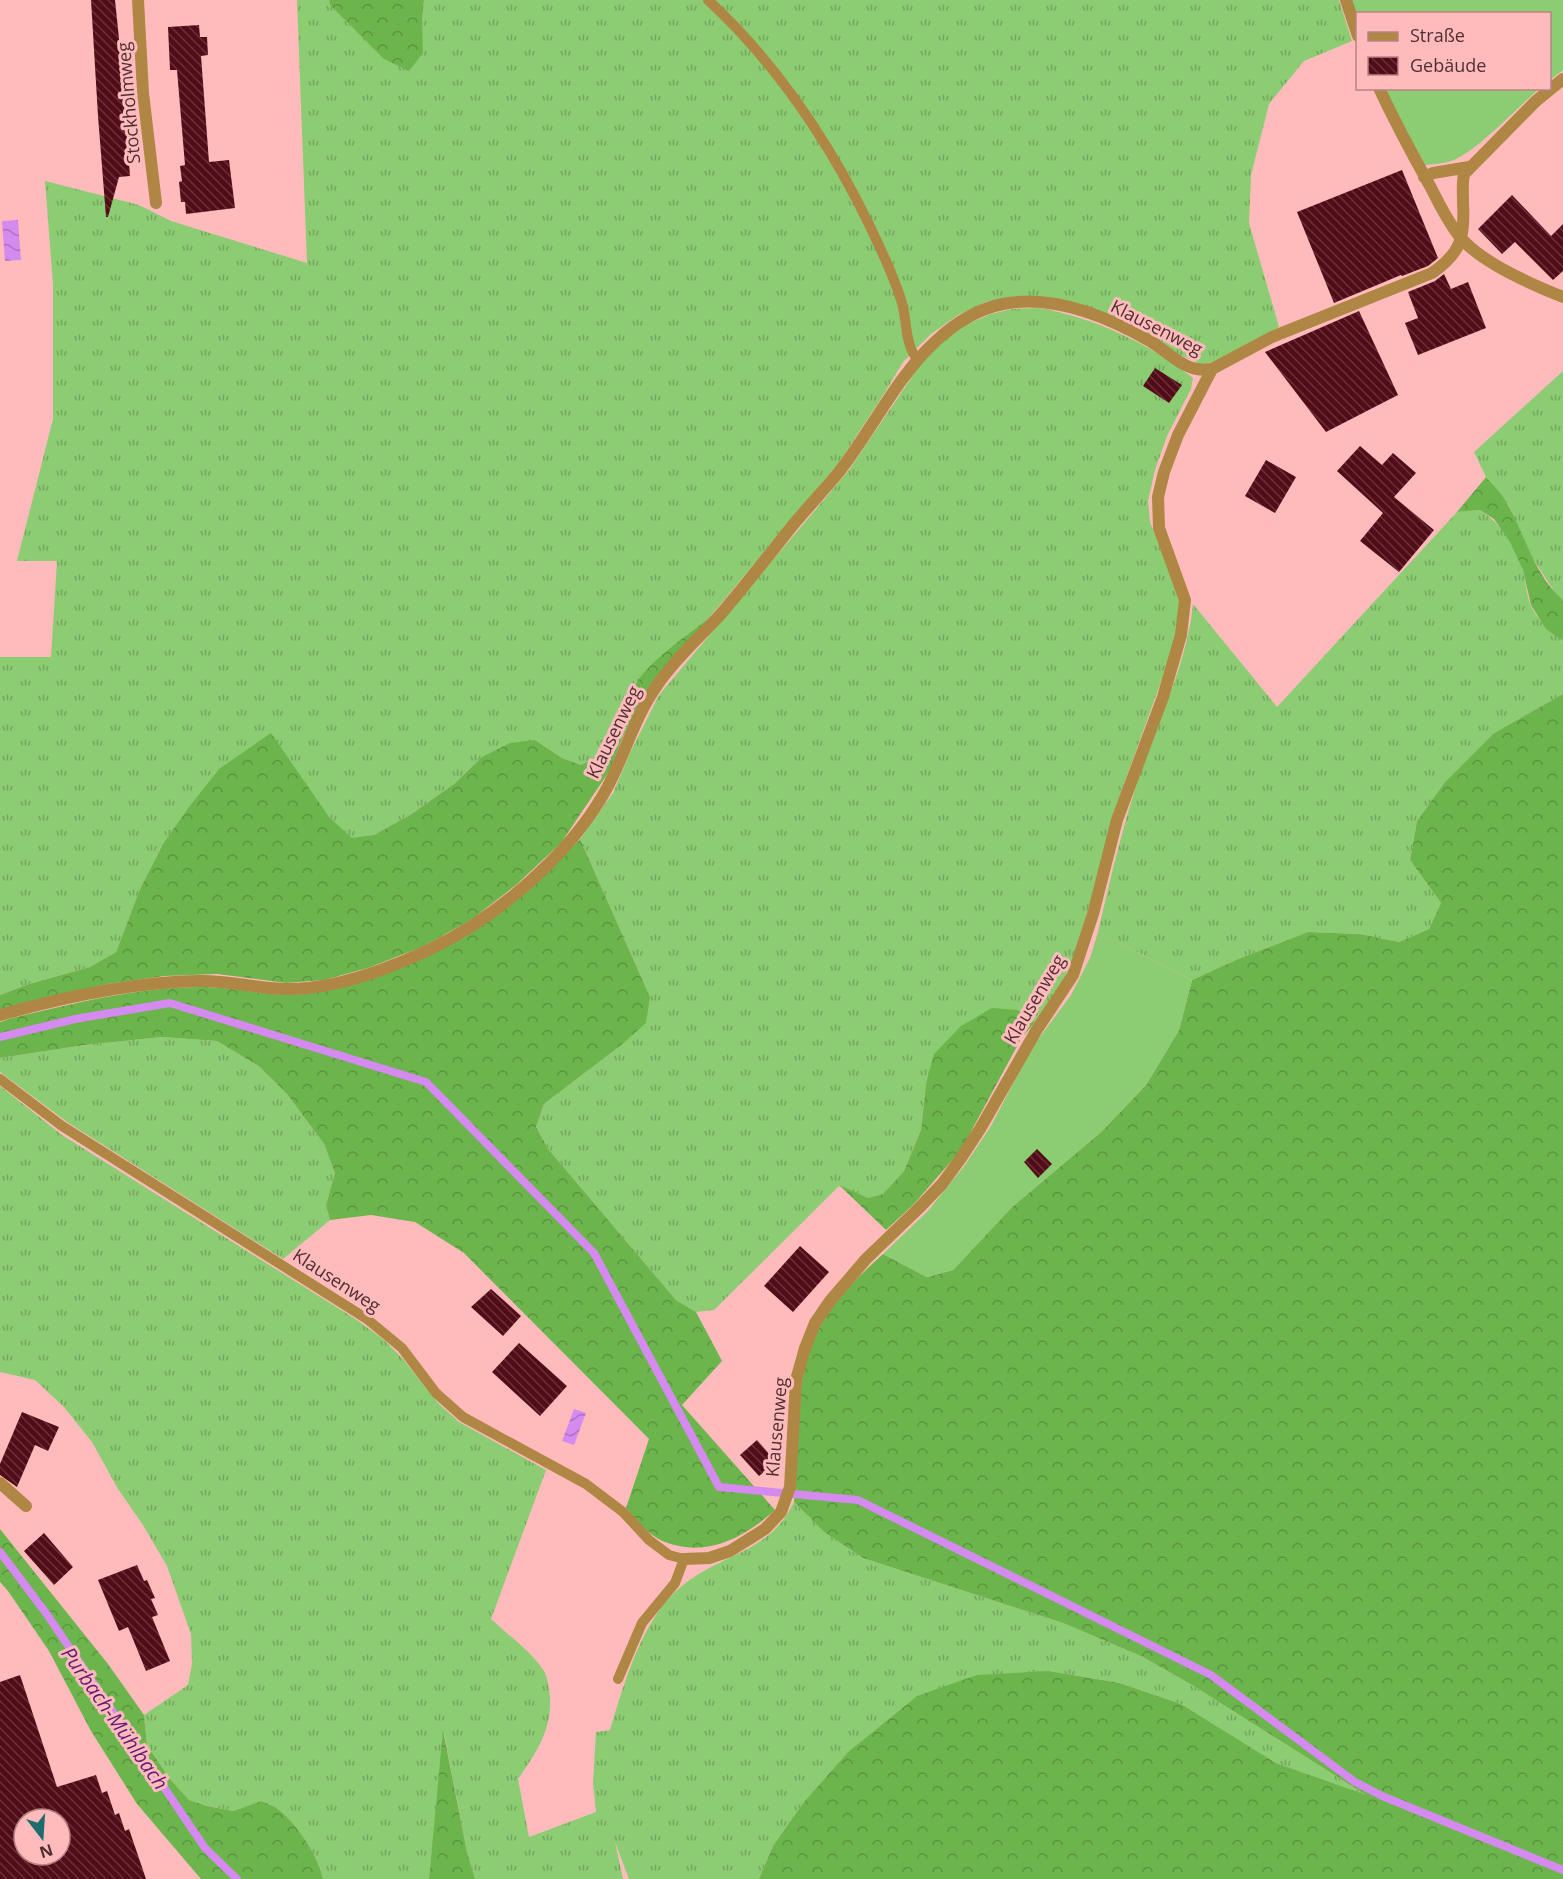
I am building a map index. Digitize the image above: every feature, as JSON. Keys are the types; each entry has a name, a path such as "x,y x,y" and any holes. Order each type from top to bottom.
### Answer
{"street":[{"name":"Stockholmweg","path":"138,0 143,93 156,203"},
{"path":"1346,0 1356,30"},
{"path":"1551,89 1563,79"},
{"path":"1380,90 1398,129 1461,238 1487,258 1538,288 1563,297"},
{"path":"1461,238 1464,226 1463,180 1469,167 1550,90"},
{"path":"1425,177 1433,173 1469,167"},
{"name":"Klausenweg","path":"0,1016 100,992 168,983 227,981 286,989 317,987 405,961 474,925 555,857 589,817 607,788 633,727 670,667 738,594 837,473 918,360 948,330 973,314 1002,304 1023,302 1060,306 1086,312 1138,334 1183,364 1197,369 1212,369 1272,337 1432,273 1451,258 1461,238"},
{"name":"Klausenweg","path":"684,1559 721,1555 748,1541 771,1524 781,1512 789,1493 796,1380 815,1323 830,1301 866,1259 919,1208 955,1166 980,1129 1036,1030 1073,975 1093,914 1117,820 1166,688 1181,635 1185,600 1159,528 1158,497 1164,472 1178,435 1212,369"},
{"path":"0,1484 26,1506"}],"lane":[{"path":"708,0 764,56 814,124 851,189 887,264 902,300 911,350 918,360"},
{"name":"Klausenweg","path":"0,1079 62,1126 367,1319 402,1348 436,1393 463,1418 586,1484 623,1512 649,1540 669,1555 684,1559"},
{"path":"618,1679 642,1623 675,1583 684,1559"}],"green space":[{"path":"297,0 329,0 330,5 384,58 422,21 424,0 1339,0 1352,41 1304,61 1269,104 1251,175 1249,223 1279,327 1215,362 1200,364 1180,355 1134,325 1091,308 1056,299 1020,296 986,302 958,315 931,334 903,362 838,464 709,618 669,649 636,682 609,730 597,758 581,765 562,758 535,740 482,757 454,784 410,815 374,835 352,839 329,817 219,769 163,844 140,889 116,952 90,967 29,984 0,995 0,657 51,657 57,561 17,561 53,419 53,284 45,181 139,205 171,221 307,263"},
{"path":"329,0 424,0 423,53 409,71 384,59 330,5"},
{"path":"1350,0 1563,0 1563,70 1551,79 1551,12 1356,12 1356,20"},
{"path":"1386,90 1538,90 1466,154 1448,162 1424,165"},
{"path":"1040,308 1101,325 1139,343 1193,378 1191,389 1167,436 1155,470 1148,501 1150,522 1172,577 1180,605 1176,634 1120,795 1075,956 1059,989 1035,1022 1018,1010 926,1084 921,1130 904,1171 883,1194 868,1198 839,1186 714,1310 696,1312 676,1300 549,1150 536,1127 544,1104 620,1046 650,997 580,839 613,793 659,695 849,470 922,362 942,342 965,325 991,314 1012,309"},
{"path":"1563,371 1563,600 1556,594 1530,554 1509,506 1486,477 1474,452"},
{"path":"1486,477 1507,503 1545,580 1563,600 1563,641 1546,629 1531,605 1523,570 1510,542 1494,519 1480,510 1457,512"},
{"path":"1480,510 1495,522 1508,538 1521,565 1531,606 1545,625 1563,641 1563,694 1494,733 1445,782 1417,821 1410,860 1441,903 1429,929 1399,942 1360,934 1308,932 1238,959 1192,980 1098,932 1130,806 1180,666 1193,604 1277,707 1457,512"},
{"path":"709,618 639,704 610,770 561,843 516,885 471,920 422,947 368,968 324,980 286,983 217,974 164,976 108,984 0,1009 0,995 29,984 90,967 116,952 140,889 163,844 189,807 219,769 271,733 329,817 352,838 374,835 410,815 454,784 482,757 510,743 535,740 562,758 581,765 596,758 619,710 643,674 670,648"},
{"path":"1563,694 1563,1879 759,1879 773,1846 803,1803 848,1752 917,1696 977,1675 1049,1671 1120,1683 1181,1704 1276,1763 1366,1795 1192,1685 1143,1657 1063,1623 863,1558 824,1532 794,1502 799,1399 807,1358 814,1339 835,1303 853,1282 883,1254 927,1277 953,1270 1012,1207 1101,1132 1146,1085 1179,1030 1192,980 1238,959 1308,932 1360,934 1399,942 1429,929 1441,903 1410,860 1417,821 1445,782 1494,733"},
{"path":"580,839 650,997 646,1023 620,1046 544,1104 536,1127 549,1150 676,1300 696,1312 722,1361 682,1405 775,1510 737,1537 710,1546 695,1548 665,1542 649,1532 626,1508 649,1439 464,1253 415,1222 371,1215 330,1220 326,1205 335,1173 324,1144 287,1094 260,1067 217,1041 162,1037 85,1045 0,1058 0,1022 12,1018 109,996 182,987 220,988 285,995 312,993 463,938 528,891"},
{"path":"1098,932 1192,980 1179,1030 1146,1085 1101,1132 1012,1207 953,1270 927,1277 883,1254 927,1212 965,1165 991,1126 1031,1049 1071,995 1090,958"},
{"path":"992,1008 1018,1010 1035,1022 1021,1039 961,1150 914,1204 886,1230 839,1185 868,1198 883,1194 904,1171 921,1130 926,1084 934,1054 961,1026"},
{"path":"162,1037 217,1041 260,1067 287,1094 324,1144 335,1173 326,1205 330,1220 283,1259 67,1122 0,1072 0,1058 85,1045"},
{"path":"0,1086 62,1135 357,1320 384,1340 403,1359 438,1403 459,1422 546,1470 491,1619 539,1664 545,1673 549,1689 547,1726 532,1759 518,1779 529,1837 596,1812 593,1783 596,1732 610,1730 637,1652 646,1632 669,1598 698,1575 759,1542 784,1519 794,1502 824,1532 863,1558 1063,1623 1143,1657 1192,1685 1369,1797 1276,1763 1181,1704 1120,1683 1049,1671 917,1696 848,1752 803,1803 773,1846 759,1879 629,1879 615,1842 623,1879 475,1879 467,1852 444,1733 429,1879 323,1879 317,1861 306,1842 286,1816 277,1809 263,1801 233,1811 189,1800 170,1779 147,1745 144,1715 188,1685 192,1664 191,1634 167,1566 118,1489 92,1442 64,1407 35,1380 0,1372"},
{"path":"0,1529 108,1664 144,1715 147,1745 170,1779 189,1800 233,1811 262,1801 276,1807 293,1824 306,1842 317,1861 323,1879 201,1879 137,1804 91,1731 49,1651 0,1582"},
{"path":"443,1730 467,1852 475,1879 429,1879"}],"water":[{"path":"18,220 21,260 5,261 2,221"},
{"path":"574,1409 586,1413 574,1445 562,1441"}],"building":[{"path":"91,0 115,0 121,58 130,176 119,177 108,217 106,217 98,116"},
{"path":"199,25 200,37 207,37 208,55 201,56 209,162 229,160 235,208 186,214 185,202 181,202 179,182 182,181 180,166 185,165 177,70 170,70 168,27"},
{"path":"1402,170 1438,258 1428,266 1334,303 1297,212"},
{"path":"1512,195 1551,236 1563,224 1563,271 1553,280 1515,242 1502,254 1478,229"},
{"path":"1444,274 1451,289 1468,282 1486,328 1418,355 1405,323 1418,318 1408,292 1435,281"},
{"path":"1359,311 1398,395 1326,432 1265,352"},
{"path":"1155,368 1182,385 1169,403 1143,386"},
{"path":"1360,446 1382,465 1393,453 1416,473 1394,497 1434,530 1399,572 1360,541 1383,513 1337,471"},
{"path":"1266,460 1296,477 1275,513 1245,496"},
{"path":"1037,1149 1052,1164 1038,1178 1024,1162"},
{"path":"800,1246 829,1272 793,1312 764,1286"},
{"path":"491,1289 521,1316 503,1336 471,1307"},
{"path":"519,1343 567,1386 540,1416 492,1372"},
{"path":"22,1412 59,1427 48,1451 35,1445 17,1487 0,1475 0,1464"},
{"path":"757,1440 776,1462 759,1476 740,1455"},
{"path":"44,1533 73,1567 54,1585 24,1551"},
{"path":"137,1565 155,1598 151,1599 158,1615 152,1617 170,1661 146,1671 128,1627 119,1631 98,1580"},
{"path":"20,1675 57,1787 96,1775 102,1793 107,1791 115,1815 119,1813 125,1831 129,1829 146,1879 0,1879 0,1682"}],"waterway":[{"path":"0,1037 75,1019 170,1003 426,1082 594,1253 719,1487 858,1500 1211,1675 1355,1782 1382,1796 1563,1870"},
{"name":"Purbach-Mühlbach","path":"0,1552 46,1613 205,1848 237,1879"}]}
